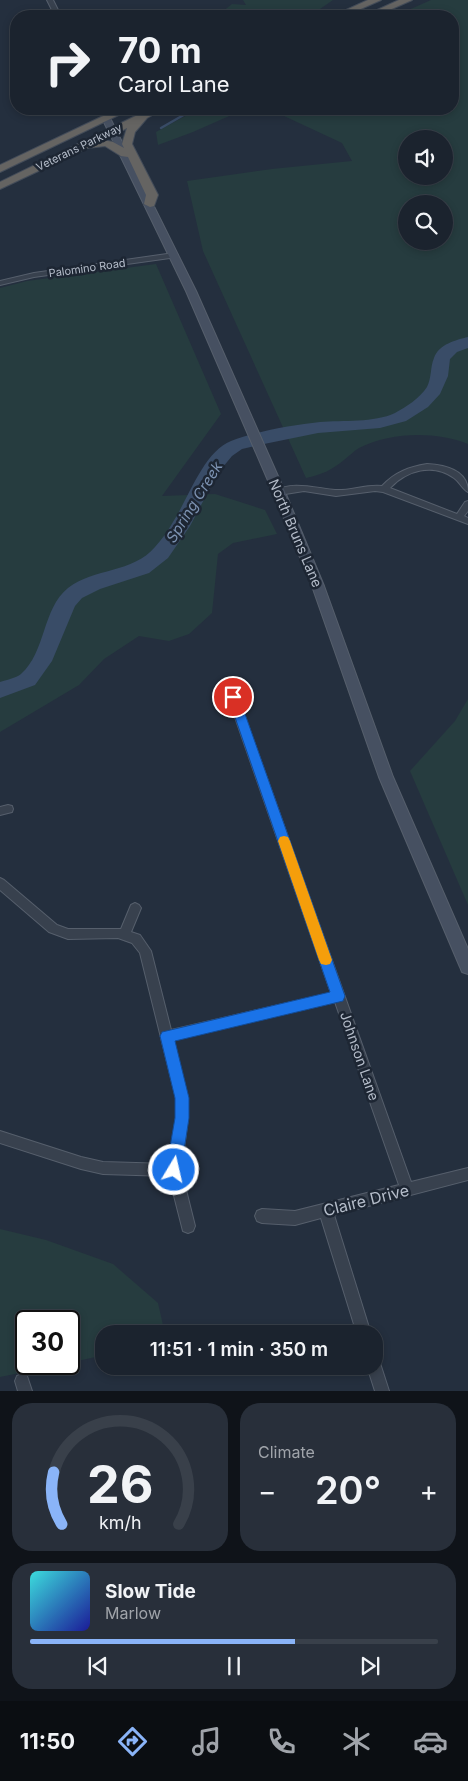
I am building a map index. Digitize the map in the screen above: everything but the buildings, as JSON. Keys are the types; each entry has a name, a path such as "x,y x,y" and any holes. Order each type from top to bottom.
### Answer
{"highway":[{"path":"352,10 376,0"},
{"path":"383,10 407,0"},
{"path":"77,132 91,115"},
{"name":"Veterans Parkway","path":"0,170 77,132 101,115"},
{"path":"0,182 104,125 104,115"},
{"name":"Veterans Parkway","path":"0,186 113,130 137,115"},
{"path":"141,115 130,131 127,144 152,195 150,204"},
{"path":"0,186 28,176 97,143 111,144 125,154"}],"main road":[{"name":"North Bruns Lane","path":"105,115 174,255 279,492 318,586 386,777 468,967"}],"street":[{"name":"Palomino Road","path":"0,282 34,275 174,255"},
{"path":"384,489 390,480 402,472 422,467 433,467 454,474 468,489"},
{"path":"279,492 304,488 336,493 375,488 384,489 464,519 468,504"},
{"name":"Johnson Lane","path":"233,697 407,1190"},
{"path":"0,883 52,929 68,934 118,932 136,939 145,951 182,1098 182,1118 174,1170 188,1226"},
{"path":"124,935 135,908"},
{"path":"167,1036 339,996"},
{"path":"0,1137 81,1164 103,1168 174,1170"},
{"name":"Claire Drive","path":"262,1216 295,1218 468,1174"},
{"path":"326,1211 361,1325"},
{"path":"377,1375 382,1391"}],"green space":[{"path":"243,0 333,0 320,9 314,10 224,10 232,4 246,5"},
{"path":"431,0 468,0 468,444 427,435 399,436 359,448 340,464 321,474 306,478 203,251 187,181 272,169 352,161 342,143 282,115 459,115 459,10 408,10"},
{"path":"187,115 231,115 158,145 156,132"},
{"path":"156,264 221,414 162,496 215,494 265,510 277,534 233,543 218,554 212,613 189,634 169,641 139,636 104,659 79,685 0,732 0,288 27,281"},
{"path":"468,699 468,905 410,771 455,721"},
{"path":"0,1229 46,1240 113,1264 158,1303 163,1325 95,1325 95,1357 80,1360 80,1310 15,1310 15,1374 0,1377"}],"waterway":[{"path":"161,128 184,115"},
{"name":"Spring Creek","path":"0,690 28,680 42,661 66,603 75,593 93,584 142,568 161,553 181,526 210,471 226,452 236,445 264,438 318,428 380,423 400,417 422,403 434,390 440,376 442,358 451,348 468,342"}],"slow traffic":[{"path":"284,841 326,960"}],"route":[{"path":"174,1170 182,1118 182,1098 167,1036 339,996 233,697"}]}
